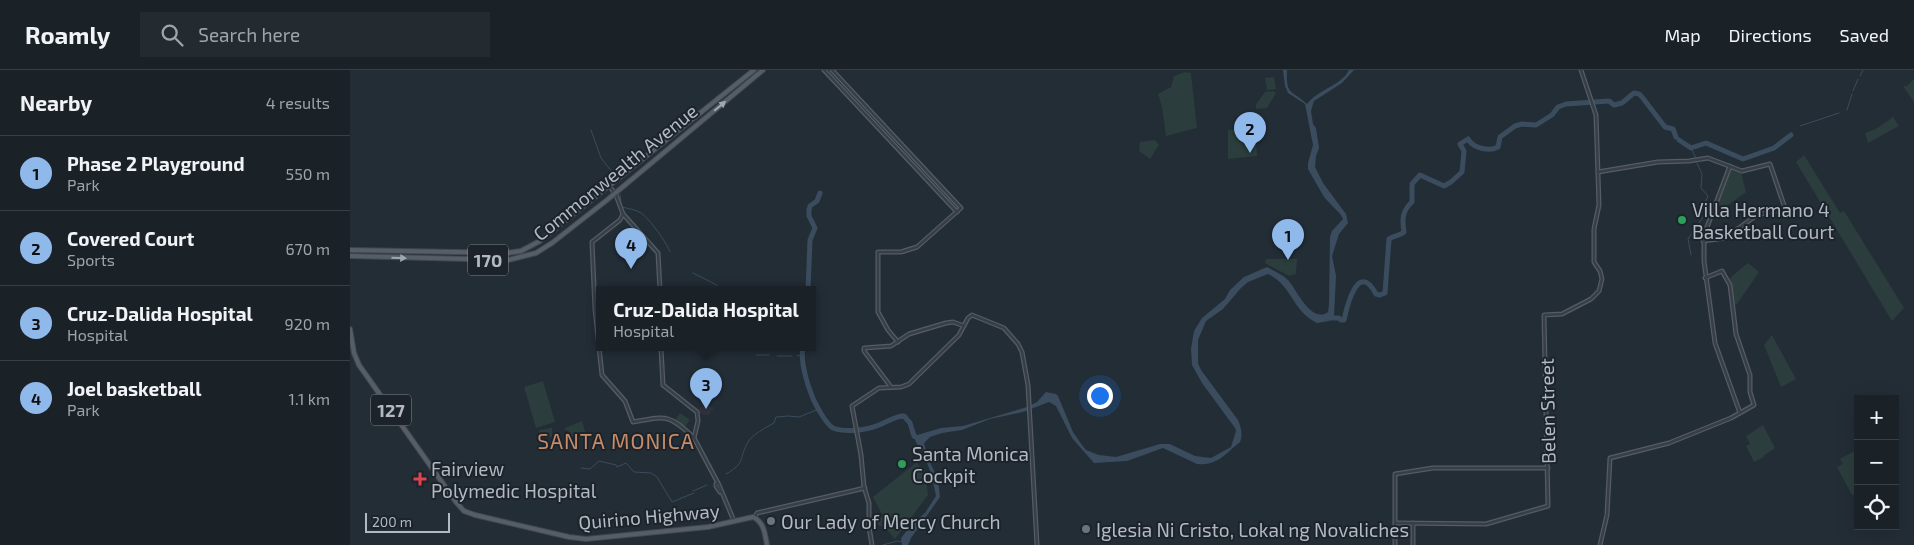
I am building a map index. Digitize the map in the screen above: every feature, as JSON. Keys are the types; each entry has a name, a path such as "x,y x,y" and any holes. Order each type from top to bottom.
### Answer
{"main road":[{"name":"Commonwealth Avenue","path":"350,250 508,253 521,251 540,241 610,187 754,70"},
{"name":"Commonwealth Avenue","path":"350,256 508,260 536,253 552,243 634,178 763,70"},
{"path":"682,128 686,134"},
{"path":"629,172 634,178"},
{"name":"Quirino Highway","path":"350,329 354,353 359,365 456,502 464,510 538,530 586,539 708,527 756,515"},
{"path":"756,515 763,526 767,545"}],"street":[{"path":"824,70 957,212"},
{"path":"832,70 961,208 917,247 901,252 878,252 878,312 898,342"},
{"path":"1581,70 1596,115 1598,172 1667,162 1689,162 1708,158 1744,171 1770,164 1786,211 1759,214 1725,238 1704,241"},
{"path":"1730,166 1704,241 1704,268 1716,350 1740,413"},
{"name":"Belen Street","path":"1413,524 1486,524 1548,506 1544,315 1562,314 1596,295 1602,279 1600,271 1594,262 1594,230 1599,205 1598,172"},
{"path":"610,187 615,193 623,214 658,253 660,286"},
{"path":"943,197 947,193"},
{"path":"948,203 953,199"},
{"path":"596,318 592,242 620,220 623,214"},
{"path":"1600,545 1607,515 1610,458 1670,443 1740,413 1754,405 1750,392 1750,375 1736,334 1730,285 1722,271 1714,276 1705,278"},
{"path":"872,545 868,528 869,503 852,404 879,388 904,387 911,382 959,335 969,316 974,316 1002,326 1018,344 1022,352 1028,380 1037,545"},
{"path":"891,387 864,351 864,348 891,346 909,334 941,324 953,322 964,326"},
{"path":"599,351 602,375 625,401 634,422 667,418 674,421 694,438 716,484 721,489 720,492 734,521"},
{"path":"661,351 664,386 698,412 694,438"},
{"path":"1394,545 1394,474 1450,468 1548,468"},
{"path":"756,515 865,488"},
{"path":"1395,524 1413,524 1413,545"}],"shaded area":[{"path":"1185,72 1191,73 1197,128 1166,136 1158,94 1171,87 1174,76"},
{"path":"1274,77 1276,89 1267,90 1265,78"},
{"path":"1914,79 1914,102 1903,86 1907,86"},
{"path":"1273,91 1276,93 1267,108 1256,109 1256,104 1265,92"},
{"path":"1893,117 1899,126 1868,143 1865,133 1876,129"},
{"path":"1255,126 1257,156 1228,159 1228,130"},
{"path":"1155,140 1159,145 1150,159 1139,151 1140,142"},
{"path":"1804,155 1840,213 1844,211 1904,308 1892,321 1796,162"},
{"path":"1731,168 1741,172 1746,192 1713,216"},
{"path":"1266,259 1297,259 1296,274 1289,276 1265,263"},
{"path":"1748,263 1759,272 1737,304 1734,305 1730,278"},
{"path":"1772,335 1796,379 1781,387 1764,345"},
{"path":"543,381 555,422 536,428 524,387"},
{"path":"706,404 714,408 709,415 700,414 698,410"},
{"path":"680,413 690,420 684,428 675,420"},
{"path":"582,421 587,438 568,439 567,437 570,435 565,428"},
{"path":"1763,425 1775,448 1754,462 1746,446 1750,444 1746,436"},
{"path":"552,428 552,437 540,439 539,430"},
{"path":"1854,451 1854,494 1852,495 1837,467 1843,464 1840,459"},
{"path":"917,462 926,480 928,495 895,539 884,526 880,526 873,521 883,516 873,497"}],"water":[{"path":"1283,70 1287,70 1287,84 1291,91 1307,104 1318,94 1341,80 1349,70 1354,70 1342,83 1314,101 1311,111 1319,148 1315,167 1323,183 1346,214 1348,223 1339,234 1332,256 1336,276 1334,316 1329,321 1317,323 1308,318 1283,285 1268,274 1248,282 1223,309 1206,321 1198,340 1198,363 1201,370 1238,420 1241,431 1240,442 1221,458 1211,463 1197,464 1163,448 1127,461 1094,463 1072,438 1056,406 1049,402 1023,412 990,419 962,430 942,433 930,437 924,443 928,458 938,479 940,497 908,545 902,545 901,538 913,523 925,513 936,496 924,455 914,436 941,428 963,426 1027,407 1037,402 1046,392 1058,396 1073,432 1086,450 1099,455 1116,457 1160,444 1170,444 1195,456 1211,458 1231,447 1236,431 1235,428 1202,383 1192,365 1191,349 1194,331 1202,318 1225,299 1230,290 1244,277 1267,267 1288,280 1310,310 1322,314 1328,312 1330,237 1332,231 1343,219 1324,197 1308,169 1313,145 1305,104 1288,93"}],"waterway":[{"path":"1860,76 1863,70"},
{"path":"1853,91 1858,79"},
{"path":"1327,318 1344,320 1354,289 1359,284 1364,282 1370,285 1376,294 1385,293 1389,239 1404,232 1404,216 1406,209 1412,202 1412,184 1420,175 1444,186 1451,182 1462,172 1464,151 1460,144 1468,139 1477,147 1486,149 1498,147 1500,137 1515,126 1522,124 1536,125 1552,115 1558,107 1566,104 1609,101 1614,105 1622,103 1634,93 1642,97 1665,127 1673,129 1676,137"},
{"path":"1847,110 1852,94"},
{"path":"1800,126 1839,113"},
{"path":"591,130 601,158 616,177"},
{"path":"1679,140 1691,148 1706,143 1743,159 1774,148 1791,135"},
{"path":"1691,148 1696,158"},
{"path":"1691,255 1688,239 1705,214 1705,203 1708,196 1701,188 1702,174 1697,163"},
{"path":"808,286 810,240 815,228 809,216 809,210 810,206 817,201 820,193"},
{"path":"620,194 621,203"},
{"path":"622,207 641,213 657,231 670,252"},
{"path":"693,273 718,286"},
{"path":"802,351 803,365 810,391 821,413 833,428 850,431 874,427 904,416 910,423 914,436 920,439"},
{"path":"756,355 769,355"},
{"path":"797,356 801,355"},
{"path":"777,356 792,356"},
{"path":"726,474 740,463 750,439 759,431 774,423 776,417 799,417 819,409"},
{"path":"581,468 590,469 599,461 616,465 617,467 626,463 634,472 651,473 657,477 672,502 694,493"},
{"path":"693,491 707,485"},
{"path":"883,545 897,541 902,542"}],"place":[{"name":"Covered Court","path":"1250,153"},
{"name":"Villa Hermano 4 Basketball Court","path":"1682,220"},
{"name":"Phase 2 Playground","path":"1288,260"},
{"name":"Joel basketball","path":"631,269"},
{"name":"Cruz-Dalida Hospital","path":"706,409"},
{"name":"Santa Monica Cockpit","path":"902,464"},
{"name":"Fairview Polymedic Hospital","path":"420,479"},
{"name":"Our Lady of Mercy Church","path":"771,521"},
{"name":"Iglesia Ni Cristo, Lokal ng Novaliches","path":"1086,529"}],"district":[{"name":"SANTA MONICA","path":"616,440"}]}
